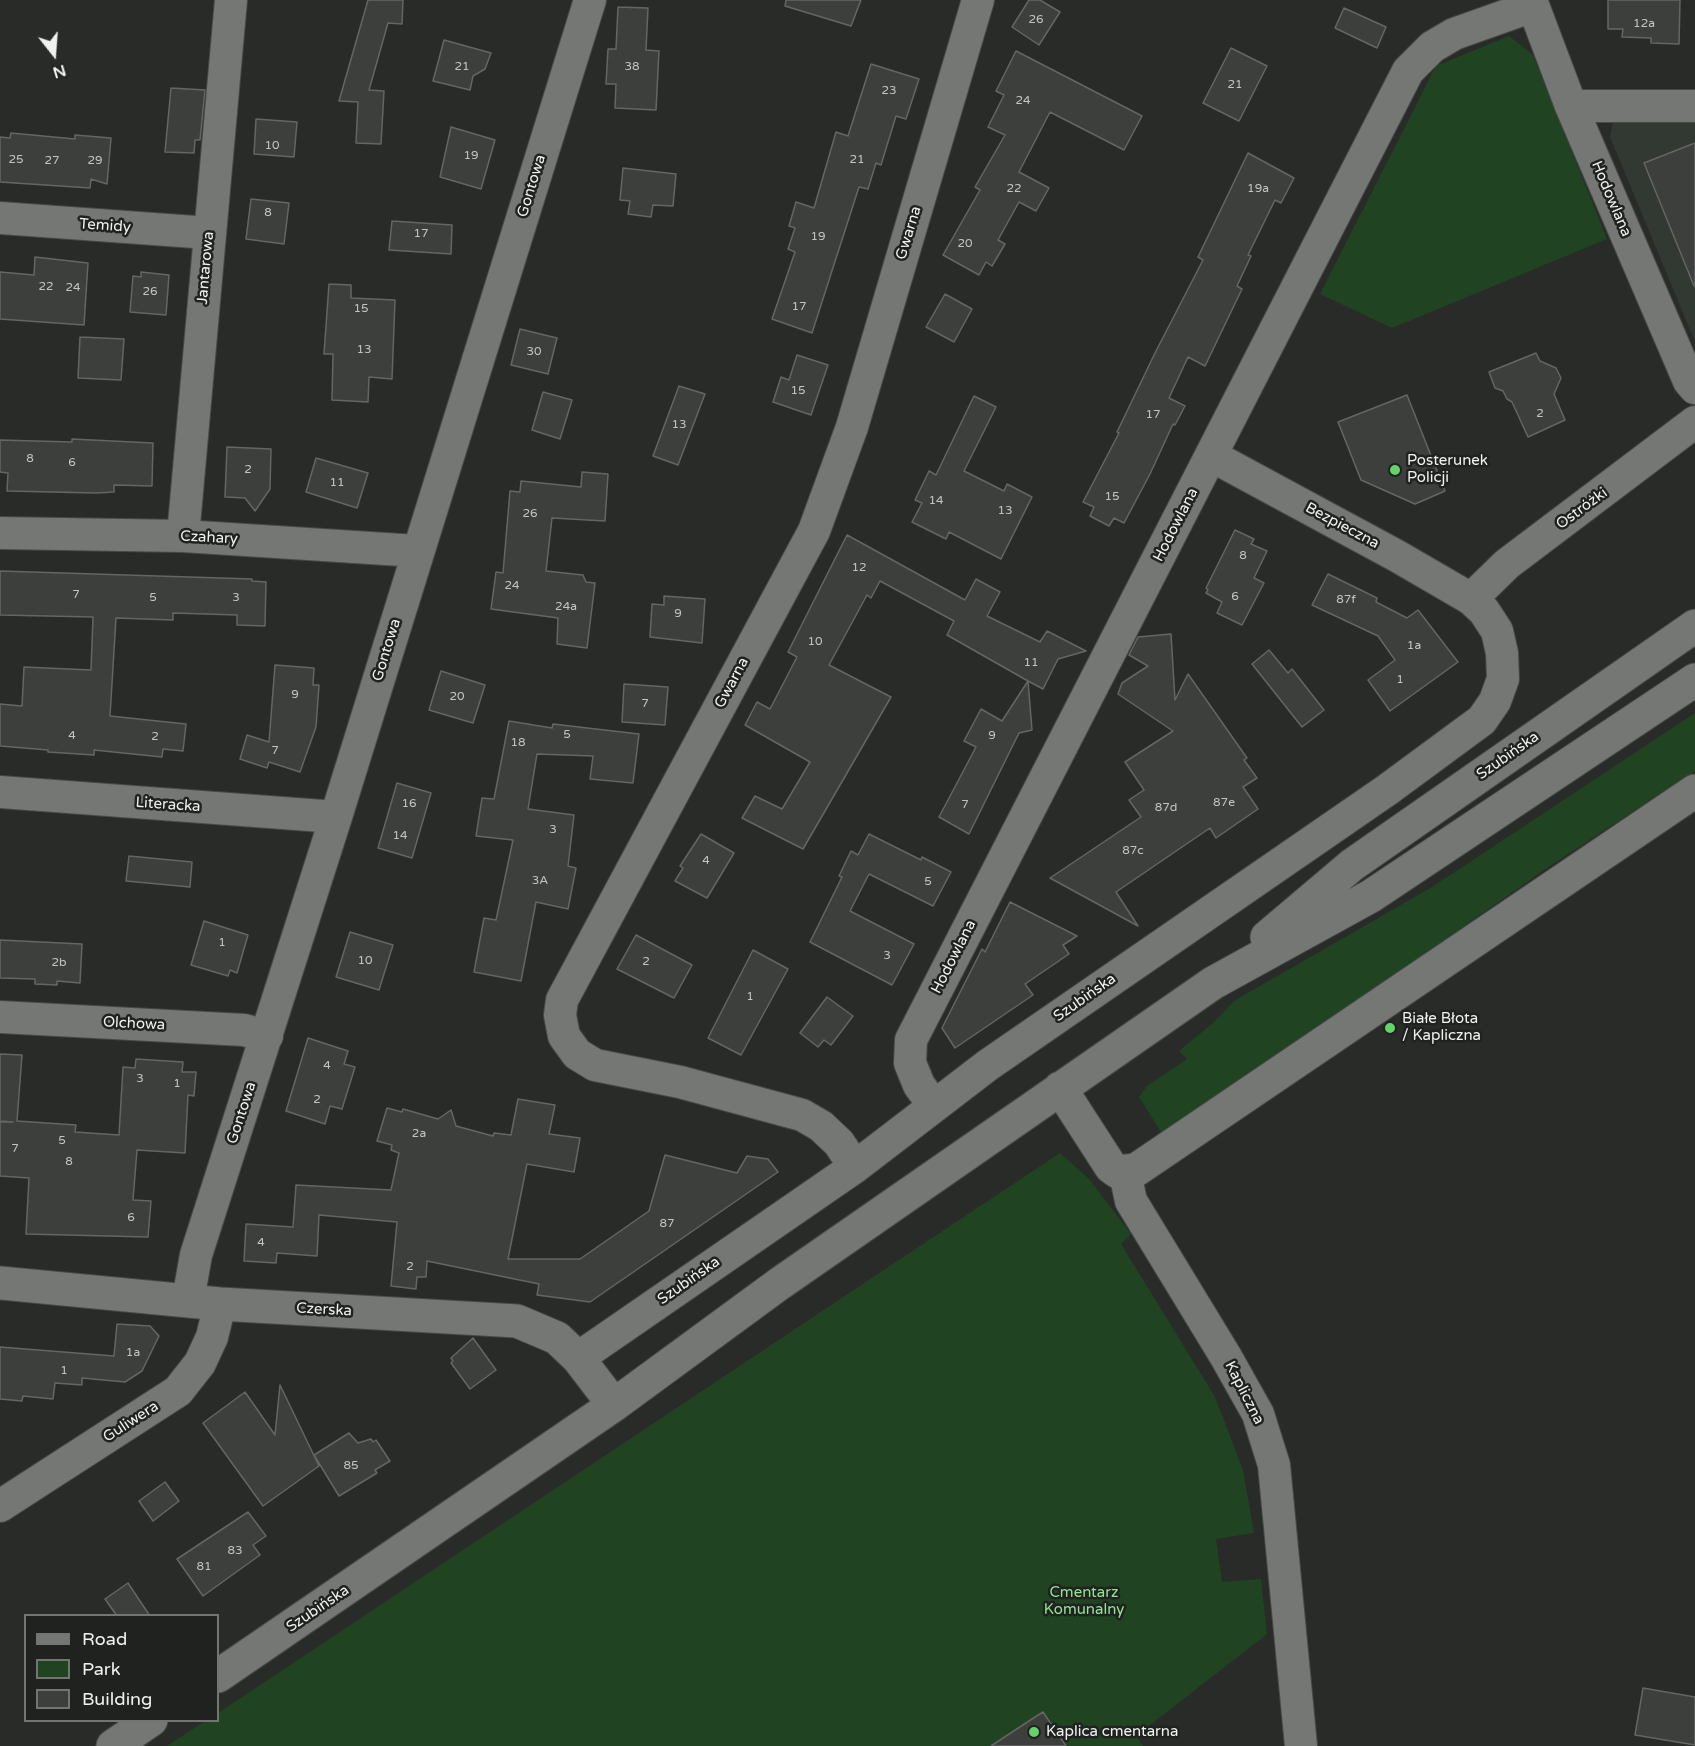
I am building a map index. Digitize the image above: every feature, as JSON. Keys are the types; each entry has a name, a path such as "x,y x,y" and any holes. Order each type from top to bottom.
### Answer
{"main road":[{"name":"Szubińska","path":"219,1675 614,1405 798,1271 1213,982 1352,865 1695,626"},
{"name":"Szubińska","path":"1213,982 1371,896 1695,680"},
{"path":"1060,1088 1111,1167 1125,1173 1136,1170 1166,1152 1695,791"},
{"name":"Czerska","path":"0,1283 220,1304 517,1321 557,1338 578,1358 614,1405"},
{"path":"113,1746 148,1722"}],"street":[{"name":"Jantarowa","path":"183,536 231,0"},
{"name":"Gontowa","path":"188,1300 196,1256 336,817 590,0"},
{"name":"Gwarna","path":"855,1167 838,1143 821,1126 802,1115 680,1082 595,1065 577,1054 564,1036 560,1015 562,1000 814,531 852,427 978,0"},
{"name":"Hodowlana","path":"934,1106 919,1085 910,1063 911,1040 1408,71 1432,47 1454,34 1532,3 1571,106 1684,370 1695,388"},
{"path":"1571,106 1695,106"},
{"name":"Temidy","path":"0,218 209,233"},
{"name":"Ostróżki","path":"1471,599 1507,564 1695,422"},
{"name":"Bezpieczna","path":"1212,456 1397,556 1471,599"},
{"name":"Czahary","path":"0,533 183,536 417,551"},
{"name":"Szubińska","path":"578,1358 855,1167 988,1065 1387,790 1482,720 1495,701 1503,679 1502,653 1497,631 1484,611 1471,599"},
{"name":"Literacka","path":"0,792 336,817"},
{"name":"Olchowa","path":"0,1017 244,1030 267,1036"},
{"name":"Kapliczna","path":"1125,1173 1131,1201 1258,1414 1274,1464 1284,1540 1301,1746"},
{"name":"Guliwera","path":"0,1506 178,1391 200,1363 212,1337 220,1304"}],"shaded area":[{"path":"1614,117 1695,120 1695,342 1610,137"}],"green space":[{"path":"1509,36 1533,55 1607,239 1392,328 1320,294 1436,66"},
{"path":"1695,713 1695,771 1544,870 1164,1137 1139,1097 1147,1086 1187,1059 1179,1051 1214,1022 1234,1001 1432,887"},
{"name":"Cmentarz Komunalny","path":"1060,1153 1089,1179 1131,1234 1121,1244 1215,1397 1243,1470 1254,1533 1216,1539 1222,1582 1261,1579 1267,1634 1136,1736 1143,1746 167,1746 203,1722 219,1722 219,1712"}],"building":[{"path":"368,0 403,0 402,24 388,23 369,90 384,91 381,144 356,143 358,102 339,101"},
{"path":"786,0 861,0 851,26 785,6"},
{"path":"1029,0 1040,0 1060,12 1039,45 1012,27"},
{"path":"1608,0 1680,0 1679,44 1651,43 1651,38 1622,37 1623,29 1608,29"},
{"path":"618,7 648,8 646,50 659,51 656,110 615,108 616,84 606,84 608,49 616,49"},
{"path":"1344,8 1386,27 1377,48 1335,28"},
{"path":"444,40 491,53 485,69 473,76 470,90 433,81"},
{"path":"1231,48 1267,66 1239,121 1203,103"},
{"path":"1016,51 1142,116 1124,150 1050,112 1019,172 1049,188 1036,211 1019,202 998,240 1005,244 992,266 986,262 979,275 943,255 980,190 975,187 1005,135 988,127 1004,95 996,91"},
{"path":"871,64 919,79 906,119 896,116 881,165 876,163 868,189 859,187 812,333 772,319 795,252 788,249 795,228 789,226 796,202 814,208 836,132 848,136"},
{"path":"171,88 205,90 200,140 195,140 194,153 165,152"},
{"path":"256,119 297,122 294,157 254,154"},
{"path":"451,127 495,140 481,189 440,177"},
{"path":"11,133 75,139 75,135 111,138 107,184 91,179 90,188 0,182 0,137 10,138"},
{"path":"1695,143 1695,286 1694,286 1644,163"},
{"path":"1248,153 1294,178 1281,203 1275,200 1248,255 1251,256 1237,286 1242,289 1205,366 1188,357 1169,398 1185,406 1175,425 1173,424 1124,523 1114,518 1109,526 1090,516 1094,507 1083,502 1203,260 1198,257"},
{"path":"623,168 676,174 673,206 653,205 651,217 628,214 630,201 620,200"},
{"path":"251,199 289,203 284,244 246,239"},
{"path":"392,221 452,225 451,254 389,250"},
{"path":"35,257 88,263 84,325 0,319 0,272 34,275"},
{"path":"141,272 169,275 166,315 130,312 133,276 141,277"},
{"path":"329,284 351,285 351,298 395,300 392,379 369,377 368,402 332,400 333,354 324,354"},
{"path":"945,294 972,309 954,342 926,327"},
{"path":"520,329 557,338 548,374 511,365"},
{"path":"80,337 124,339 121,380 78,378"},
{"path":"1536,353 1540,361 1556,368 1561,378 1554,394 1565,420 1528,437 1512,402 1507,399 1503,391 1495,388 1489,372"},
{"path":"797,355 828,365 811,415 773,402 781,377 789,380"},
{"path":"679,386 705,394 678,465 653,456"},
{"path":"543,392 572,400 560,439 532,430"},
{"path":"1407,395 1445,491 1415,504 1361,480 1338,422"},
{"path":"974,396 996,407 964,471 1004,491 1007,484 1032,497 1001,559 949,532 946,539 912,522 922,503 915,500 929,471 936,475"},
{"path":"72,439 153,443 152,486 114,485 114,492 96,493 7,491 8,473 0,472 0,440 72,442"},
{"path":"227,447 271,449 270,489 255,511 245,498 225,497"},
{"path":"316,458 368,473 357,508 306,492"},
{"path":"582,472 608,474 605,521 552,518 546,571 583,575 586,582 595,583 587,648 557,644 558,618 491,609 496,572 503,573 510,491 520,492 521,481 581,487"},
{"path":"1235,530 1254,539 1251,544 1267,551 1254,578 1264,583 1242,625 1217,613 1222,602 1206,593 1208,590 1206,588"},
{"path":"847,535 965,600 976,579 1000,592 987,616 1040,642 1047,631 1086,651 1058,659 1043,689 947,635 954,621 880,581 871,598 867,595 829,665 891,697 803,849 742,818 755,796 782,809 810,762 745,725 757,702 770,709 797,657 788,652"},
{"path":"0,571 252,579 252,581 266,582 265,626 237,625 237,615 173,613 173,620 116,618 110,716 186,724 183,751 163,749 162,757 94,750 94,755 48,752 48,750 0,746 0,704 22,706 24,667 91,670 93,617 0,615"},
{"path":"1328,574 1377,598 1376,602 1407,618 1418,610 1458,662 1390,711 1368,680 1395,660 1378,636 1312,605"},
{"path":"664,596 705,599 702,643 650,637 652,604 664,605"},
{"path":"1171,634 1175,700 1188,674 1247,758 1244,760 1257,778 1243,787 1258,809 1216,838 1210,828 1116,892 1138,926 1050,878 1141,817 1129,800 1144,790 1125,762 1173,731 1118,694 1122,683 1148,666 1129,655 1138,637"},
{"path":"1269,650 1288,673 1292,669 1324,710 1302,727 1252,664"},
{"path":"275,665 314,668 313,685 319,685 316,727 300,772 269,762 267,768 240,759 247,735 269,742"},
{"path":"441,671 485,685 473,723 429,710"},
{"path":"1028,681 1032,730 1019,733 969,834 939,817 976,747 964,741 981,709 1002,721"},
{"path":"624,684 668,687 665,725 622,722"},
{"path":"509,721 552,728 553,724 639,734 633,783 590,779 593,756 537,754 528,809 574,815 568,866 576,868 568,909 536,902 521,981 474,972 484,918 496,920 513,840 476,836 482,798 494,799"},
{"path":"397,783 431,793 412,858 378,848"},
{"path":"701,834 734,853 707,898 675,881 683,868 680,866"},
{"path":"869,834 951,872 933,906 869,874 850,911 914,944 892,985 810,942 842,877 839,876 851,851 858,855"},
{"path":"129,856 192,862 190,887 126,881"},
{"path":"1010,902 1077,936 1063,945 1069,954 1025,984 1033,995 955,1048 942,1028 982,949 985,952"},
{"path":"204,921 248,935 237,973 230,970 228,976 191,965"},
{"path":"350,932 393,945 379,990 336,977"},
{"path":"636,935 692,965 674,998 617,969"},
{"path":"0,940 82,944 80,983 57,981 57,985 35,984 35,979 0,978"},
{"path":"753,950 788,969 741,1055 708,1038"},
{"path":"827,997 853,1016 831,1045 824,1040 818,1047 800,1033"},
{"path":"308,1038 348,1051 344,1064 355,1067 342,1109 330,1106 325,1124 286,1111"},
{"path":"0,1054 22,1055 17,1121 76,1125 75,1132 119,1135 123,1067 135,1068 136,1059 183,1062 182,1072 196,1072 194,1096 188,1095 185,1153 137,1150 133,1200 151,1201 148,1237 26,1234 29,1178 0,1176 0,1122 13,1122 0,1121"},
{"path":"518,1099 555,1105 549,1134 580,1138 574,1172 527,1164 508,1259 580,1259 649,1211 665,1155 737,1173 747,1156 768,1159 778,1172 590,1302 537,1295 539,1284 427,1261 426,1277 417,1277 416,1289 391,1286 397,1222 319,1215 317,1256 277,1253 276,1263 244,1261 246,1224 293,1227 296,1185 391,1190 399,1153 391,1150 392,1145 377,1141 387,1108 402,1112 403,1109 438,1119 451,1110 456,1126 493,1136 494,1133 511,1135"},
{"path":"117,1324 150,1326 159,1336 142,1371 125,1382 82,1378 82,1385 55,1383 53,1399 23,1396 22,1401 0,1399 0,1347 114,1356"},
{"path":"473,1338 496,1370 470,1389 451,1363 453,1361 451,1358"},
{"path":"280,1385 319,1466 263,1506 203,1423 245,1392 275,1435"},
{"path":"349,1433 358,1443 371,1439 373,1442 376,1440 390,1461 375,1470 377,1473 339,1496 314,1455"},
{"path":"165,1482 179,1501 153,1521 139,1501"},
{"path":"248,1512 266,1536 253,1545 260,1555 203,1596 177,1559"},
{"path":"128,1583 149,1614 116,1614 105,1599"},
{"path":"1643,1688 1695,1697 1695,1745 1635,1735"},
{"name":"Kaplica cmentarna","path":"1043,1712 1066,1746 991,1746 1032,1719"}],"place":[{"name":"Posterunek Policji","path":"1395,470"},
{"name":"Białe Błota / Kapliczna","path":"1390,1028"},
{"name":"Kaplica cmentarna","path":"1034,1732"}]}
